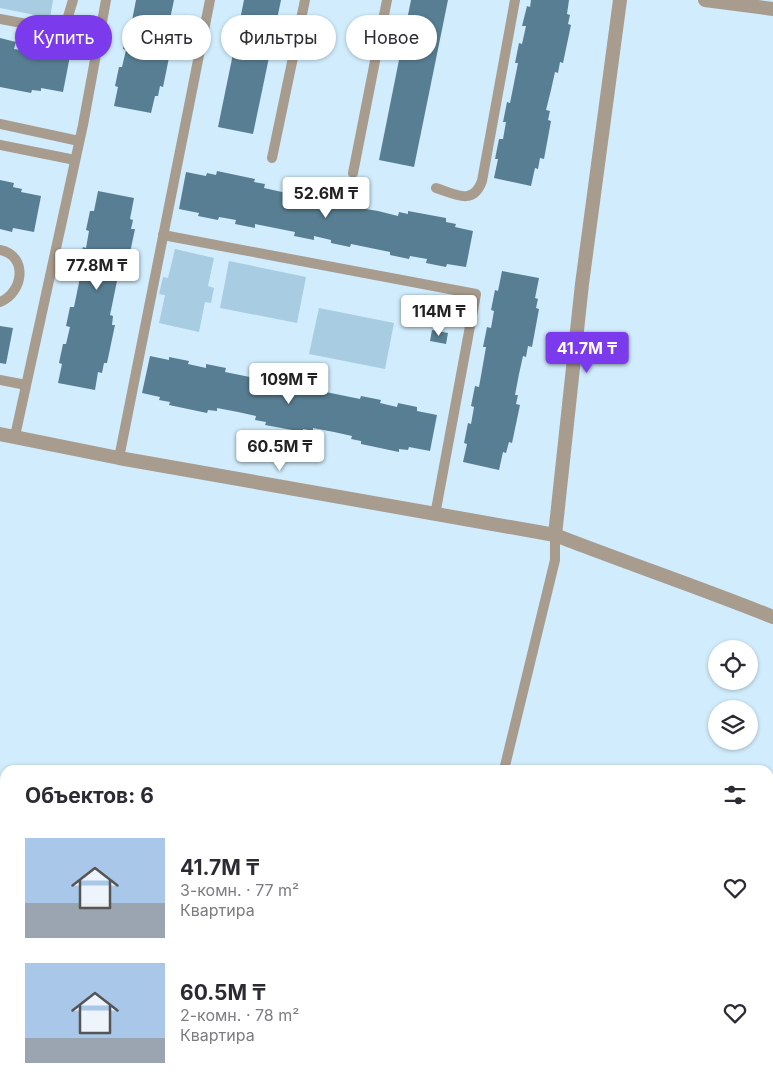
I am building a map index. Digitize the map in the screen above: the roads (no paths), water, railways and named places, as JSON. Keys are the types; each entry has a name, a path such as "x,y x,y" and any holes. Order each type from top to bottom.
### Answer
{"street":[{"path":"555,535 582,284 620,0"},
{"path":"705,0 770,6"},
{"path":"0,434 119,458 555,535 706,590 773,617"}],"lane":[{"path":"0,19 53,29 61,26 67,20 73,0"},
{"path":"15,436 79,141 106,0"},
{"path":"119,458 210,0"},
{"path":"272,158 305,0"},
{"path":"353,173 387,0"},
{"path":"436,188 462,196 471,196 478,191 482,181 514,0"},
{"path":"0,124 79,141"},
{"path":"0,145 75,160"},
{"path":"163,235 476,294 435,515"},
{"path":"0,250 12,256 18,262 20,270 13,293 7,299 0,302"},
{"path":"0,380 26,386"},
{"path":"505,765 555,560 555,535"}]}
